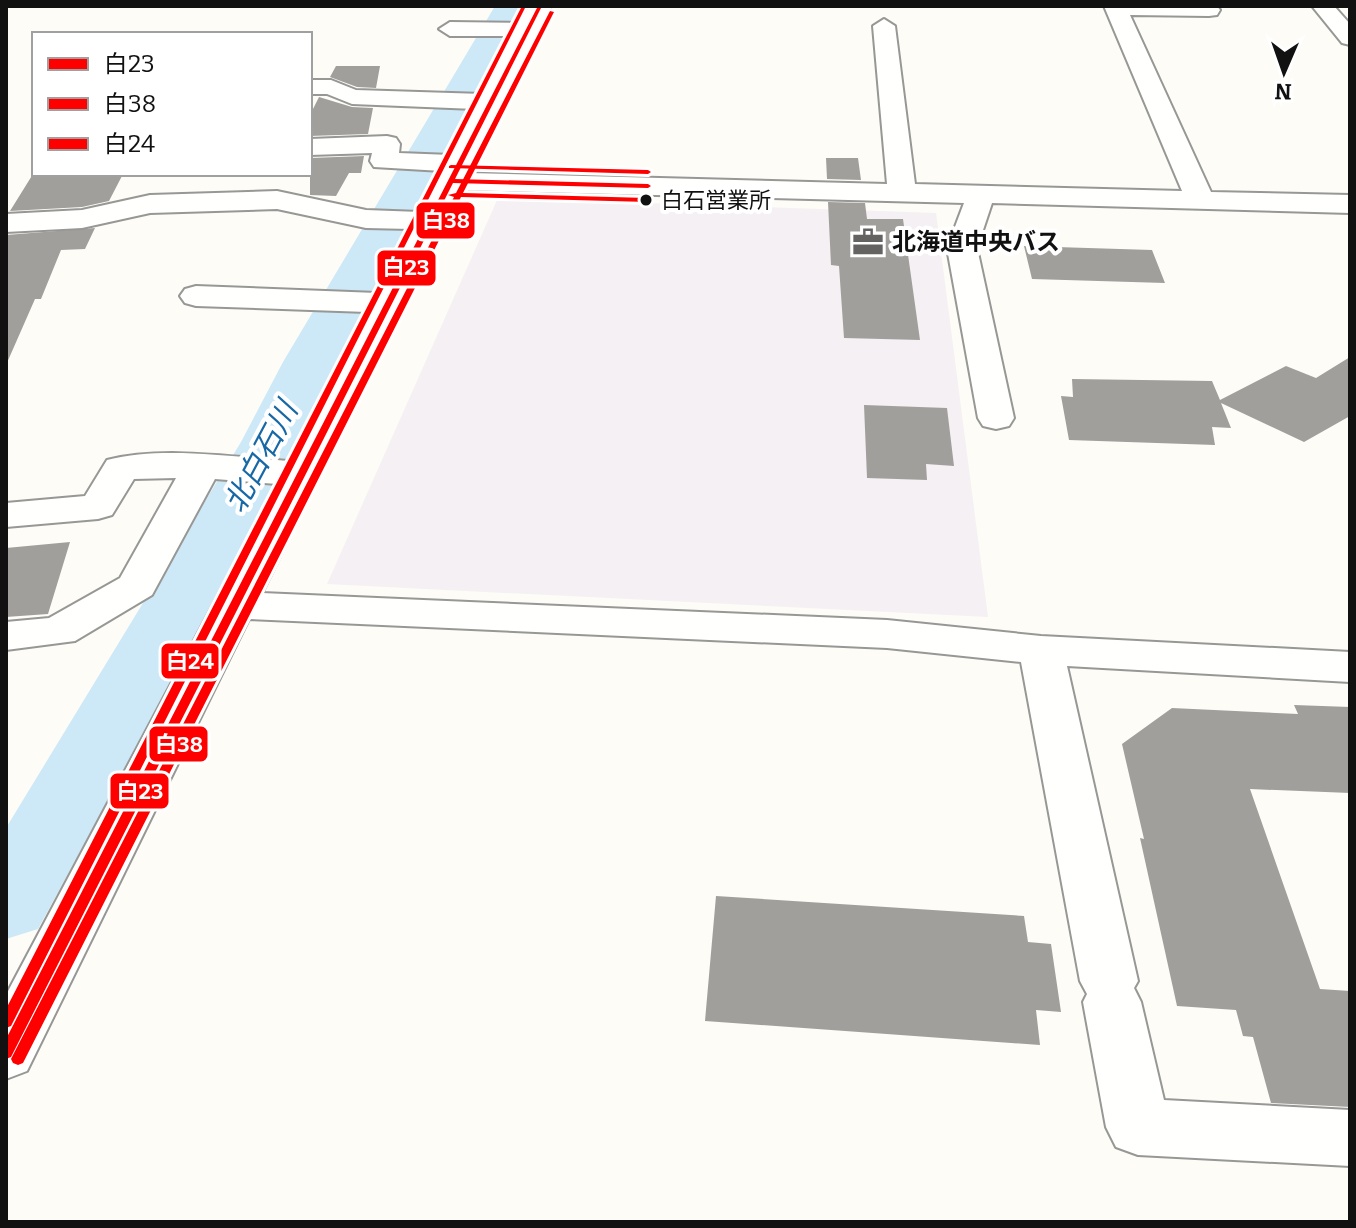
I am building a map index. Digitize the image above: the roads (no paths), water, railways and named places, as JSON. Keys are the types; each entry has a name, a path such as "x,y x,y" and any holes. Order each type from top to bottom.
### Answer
{"street":[{"path":"6,1053 232,605 291,473 451,169 520,30 540,6"},
{"path":"1200,200 1115,7 1209,10 1206,6"},
{"path":"1323,6 1350,38"},
{"path":"884,26 902,193"},
{"path":"450,29 520,30"},
{"path":"312,87 331,87 352,97 484,102"},
{"path":"312,147 387,144 384,161 451,169 902,193 1350,204"},
{"path":"981,195 962,248 996,418"},
{"path":"6,223 82,219 150,204 277,200 366,219 422,220"},
{"path":"196,296 379,302"},
{"path":"6,515 98,507 121,468 212,468 291,473"},
{"path":"6,636 59,631 137,586 212,468"},
{"path":"232,605 887,634 1041,650 1350,667"},
{"path":"1041,650 1138,1127 1350,1138"}],"waterway":[{"name":"北白石川","path":"6,905 272,442 311,362 512,6"}],"place":[{"name":"白石営業所","path":"646,200"},
{"name":"北海道中央バス","path":"868,242"}]}
